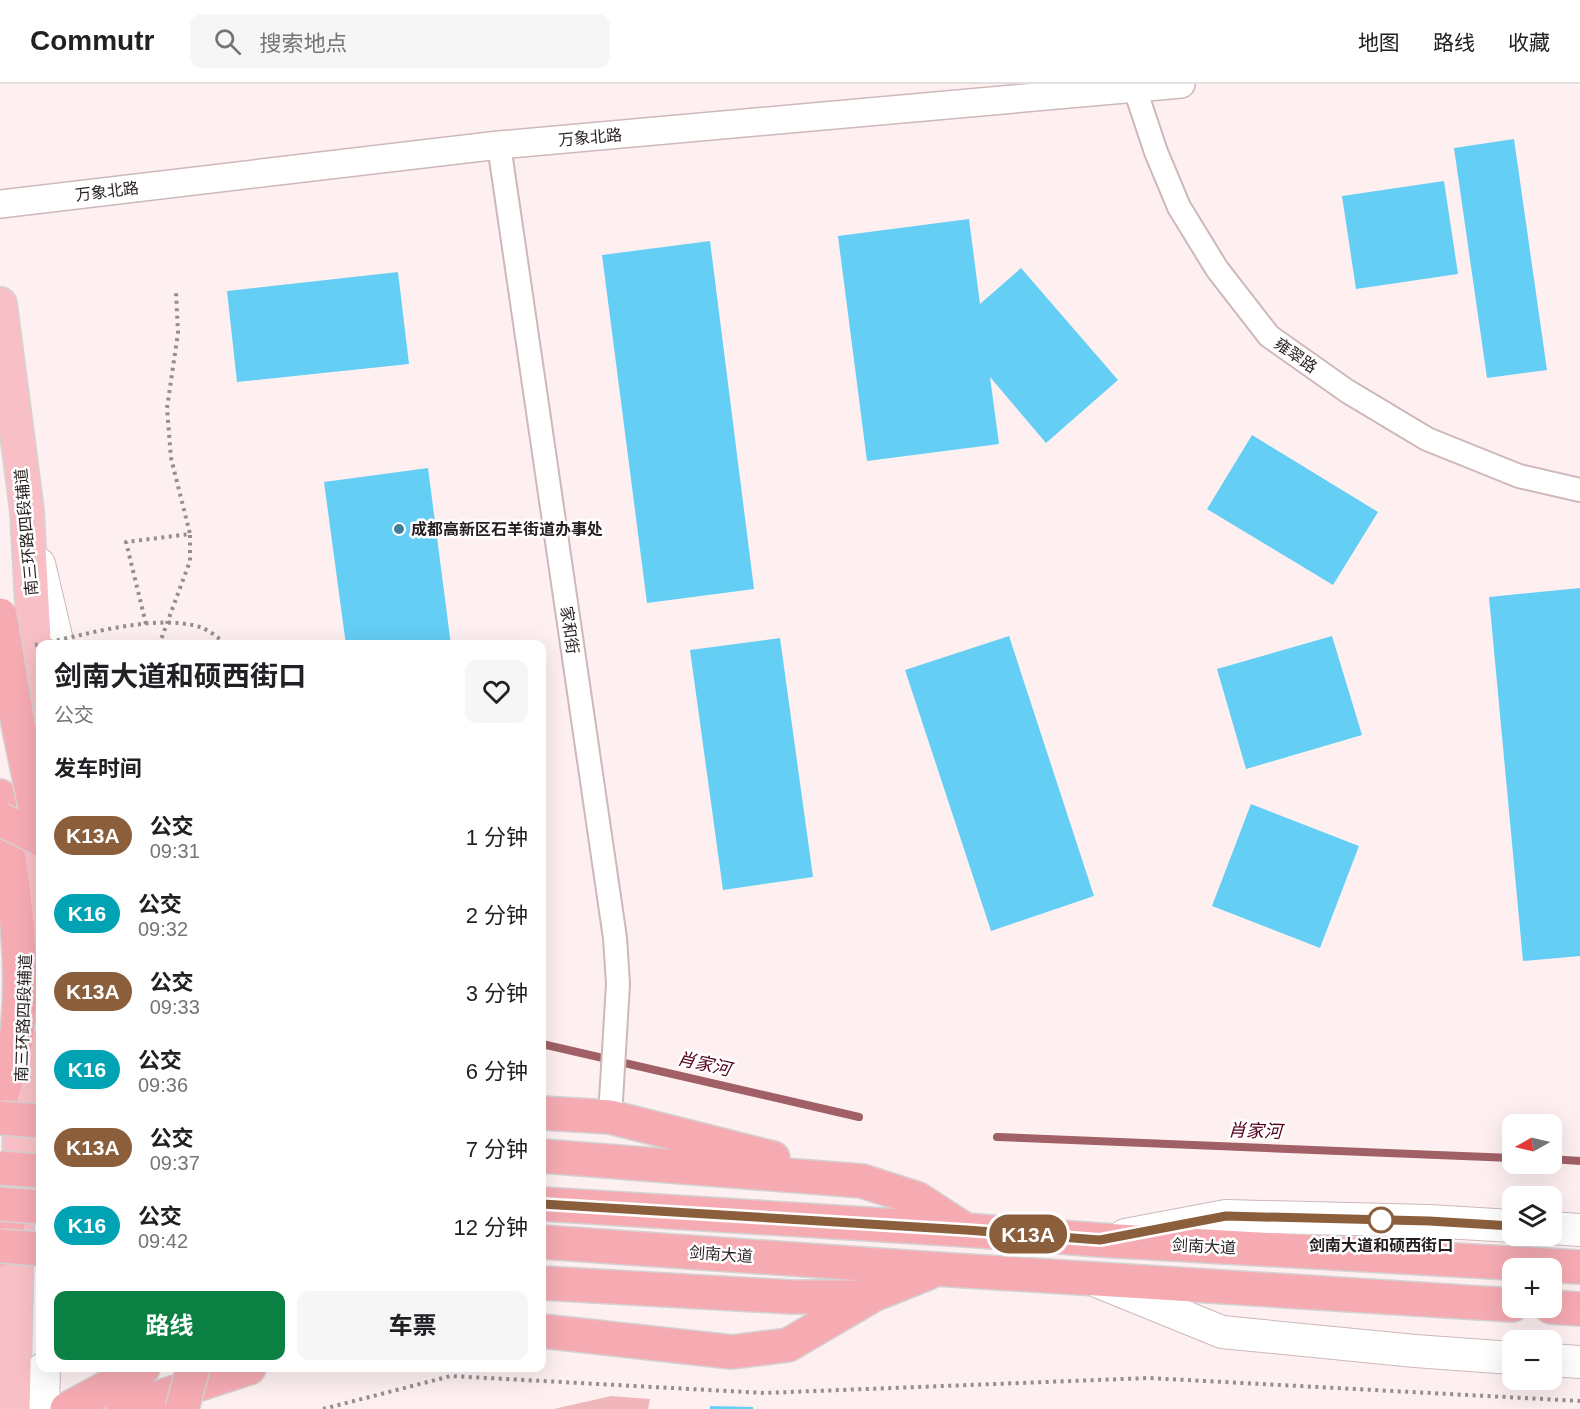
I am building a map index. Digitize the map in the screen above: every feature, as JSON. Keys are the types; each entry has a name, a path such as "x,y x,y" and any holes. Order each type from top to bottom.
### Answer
{"highway":[{"path":"0,615 18,724 36,812"},
{"path":"0,796 14,896 20,975 16,1039 0,1101"},
{"path":"0,819 36,837"},
{"path":"546,1113 610,1117 862,1181 918,1199 966,1230"},
{"path":"0,1118 36,1121"},
{"path":"546,1156 862,1181"},
{"path":"20,1187 0,1248 36,1249"},
{"name":"剑南大道","path":"546,1203 1100,1240 1580,1267"},
{"name":"剑南大道","path":"546,1242 1502,1304"},
{"path":"546,1282 792,1297 868,1297 936,1269"},
{"path":"546,1331 732,1352 788,1345 876,1293"},
{"path":"1562,1308 1580,1309"},
{"path":"67,1409 136,1372"},
{"path":"182,1409 192,1372"},
{"path":"123,1409 237,1372"}],"main road":[{"name":"南三环路四段辅道","path":"0,304 27,510 36,677 13,1409"},
{"path":"27,510 45,640"},
{"path":"1100,1240 1226,1216 1429,1221 1502,1225"},
{"path":"1562,1229 1580,1230"},
{"path":"1087,1278 1222,1332 1502,1357"},
{"path":"1562,1361 1580,1362"},
{"path":"43,1409 44,1372"}],"street":[{"name":"万象北路","path":"0,204 499,145 1081,89 1135,89 1181,84"},
{"name":"雍翠路","path":"1135,89 1156,152 1179,207 1217,269 1269,336 1347,391 1427,439 1519,477 1580,490"},
{"name":"家和街","path":"499,145 614,926 618,984 610,1117"}],"path":[{"path":"161,640 190,561 190,534 171,458 167,408 178,333 176,292"},
{"path":"146,624 126,542 190,534"},
{"path":"70,640 161,622 202,628 220,640"},
{"path":"323,1409 451,1376 764,1393 1149,1378 1580,1401"}],"shaded area":[{"path":"611,1396 650,1399 648,1409 554,1409"}],"building":[{"path":"1514,139 1547,370 1487,378 1454,148"},
{"path":"1444,181 1458,274 1356,289 1342,196"},
{"path":"969,219 980,304 1021,268 1118,380 1046,443 990,377 999,444 867,461 838,236"},
{"path":"710,241 754,589 647,603 602,255"},
{"path":"398,272 409,364 237,382 227,291"},
{"path":"1252,435 1378,512 1333,585 1207,509"},
{"path":"428,468 450,640 345,640 324,482"},
{"path":"1580,588 1580,956 1523,961 1489,597"},
{"path":"1009,636 1094,896 991,931 905,670"},
{"path":"1332,636 1362,735 1246,769 1217,669"},
{"path":"780,638 813,877 723,890 690,650"},
{"path":"1251,804 1359,846 1320,948 1212,906"},
{"path":"710,1406 753,1407 753,1409 710,1409"}],"waterway":[{"name":"肖家河","path":"546,1045 859,1117"},
{"name":"肖家河","path":"997,1137 1502,1158"},
{"name":"肖家河","path":"1562,1160 1580,1161"}],"bus line":[{"name":"K13A","path":"546,1204 1100,1240 1226,1216 1429,1221 1502,1225"}],"place":[{"name":"成都高新区石羊街道办事处","path":"399,529"},
{"name":"剑南大道和硕西街口","path":"1381,1220"}]}
